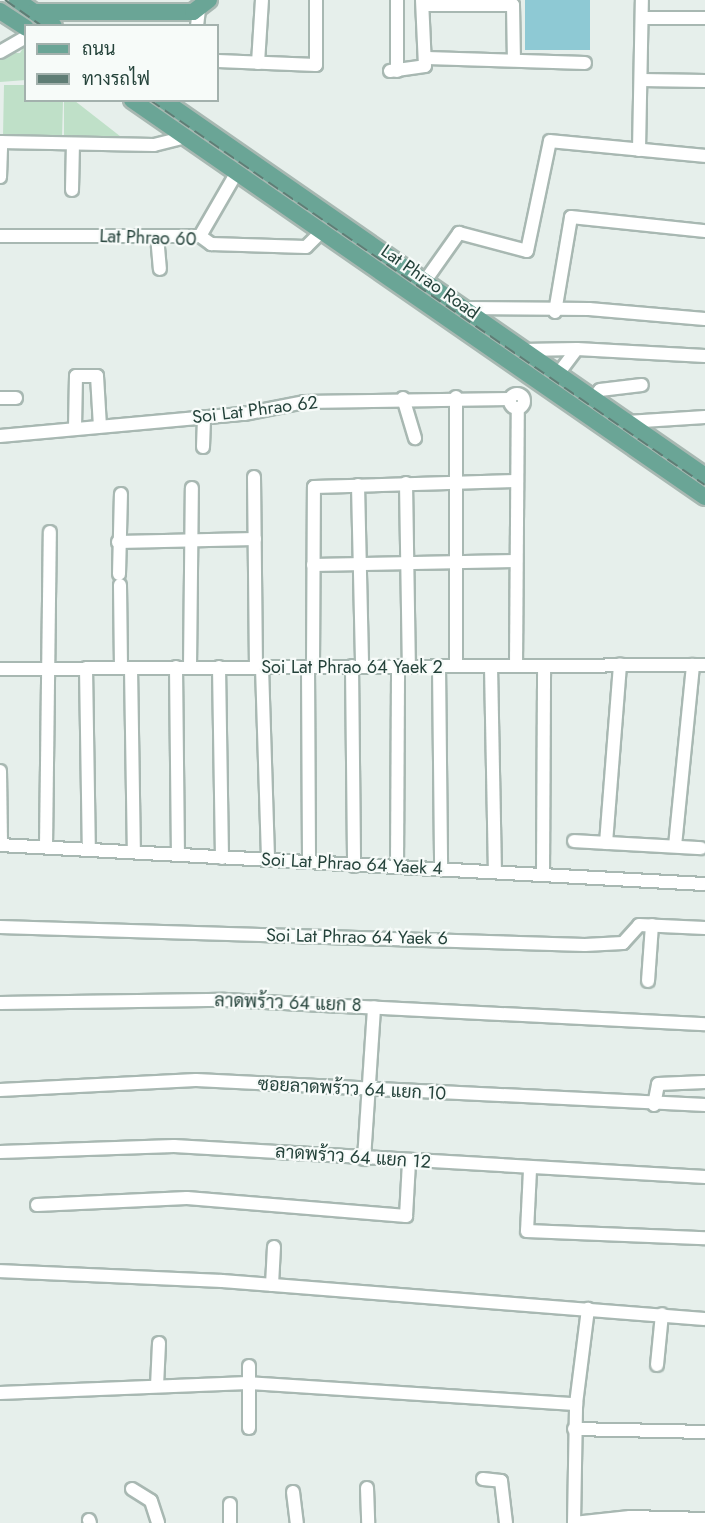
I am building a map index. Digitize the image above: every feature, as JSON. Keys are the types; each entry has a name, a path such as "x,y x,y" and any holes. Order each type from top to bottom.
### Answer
{"main road":[{"path":"17,0 51,24"},
{"path":"0,11 24,27"},
{"path":"34,12 202,12"},
{"name":"Lat Phrao Road","path":"135,102 705,497"},
{"name":"Lat Phrao Road","path":"166,102 705,476"},
{"path":"414,294 425,281"}],"street":[{"path":"258,63 262,0"},
{"path":"219,61 316,65 316,0"},
{"path":"397,0 394,71 423,68 426,58 424,2 513,5 514,60"},
{"path":"639,150 642,0"},
{"path":"643,18 705,18"},
{"path":"0,52 24,38"},
{"path":"426,58 585,63"},
{"path":"641,81 705,81"},
{"path":"0,177 0,142 153,145 185,137"},
{"path":"425,281 459,234 527,251 550,141 705,156"},
{"path":"72,190 73,144"},
{"path":"200,236 237,172"},
{"path":"555,312 571,216 705,231"},
{"name":"Lat Phrao 60","path":"0,236 200,236 211,244 306,247 322,231"},
{"path":"157,236 160,269"},
{"path":"464,308 555,312 589,309 705,320"},
{"path":"558,374 577,349"},
{"path":"523,350 577,349 705,356"},
{"path":"75,428 76,375 97,376 100,426"},
{"path":"516,666 517,401 534,378"},
{"path":"593,399 600,390 642,385"},
{"path":"456,397 460,481 456,666"},
{"name":"Soi Lat Phrao 62","path":"0,436 204,417 304,402 456,397 517,401"},
{"path":"0,398 16,398"},
{"path":"403,398 415,438"},
{"path":"203,447 204,417"},
{"path":"627,422 705,417"},
{"path":"254,477 259,667 268,860"},
{"path":"309,861 314,487 515,481"},
{"path":"397,867 407,563 406,483"},
{"path":"354,866 360,564 358,485"},
{"path":"190,668 192,488"},
{"path":"121,494 118,542 119,579 126,668 134,851"},
{"path":"46,846 45,669 50,532"},
{"path":"118,542 255,539"},
{"path":"313,565 515,561"},
{"path":"606,843 620,665"},
{"path":"675,846 699,665"},
{"name":"Soi Lat Phrao 64 Yaek 2","path":"0,669 699,665"},
{"path":"439,666 441,869"},
{"path":"491,666 495,872"},
{"path":"543,874 544,666"},
{"path":"219,667 222,858"},
{"path":"86,668 89,850"},
{"path":"176,668 178,854"},
{"path":"0,771 1,845"},
{"path":"574,841 701,848"},
{"name":"Soi Lat Phrao 64 Yaek 4","path":"1,845 705,884"},
{"name":"Soi Lat Phrao 64 Yaek 6","path":"0,927 612,945 623,943 639,925 652,925"},
{"path":"648,981 652,925 705,928"},
{"name":"ลาดพร้าว 64 แยก 8","path":"0,1003 225,1000 705,1024"},
{"path":"364,1159 374,1007"},
{"name":"ซอยลาดพร้าว 64 แยก 10","path":"0,1090 196,1080 705,1105"},
{"path":"654,1104 658,1084 705,1082"},
{"name":"ลาดพร้าว 64 แยก 12","path":"0,1152 174,1146 530,1170 705,1177"},
{"path":"37,1205 187,1198 406,1216 409,1162"},
{"path":"530,1170 527,1231 705,1238"},
{"path":"272,1285 274,1247"},
{"path":"0,1271 272,1285 705,1319"},
{"path":"588,1309 574,1429 574,1523 705,1519"},
{"path":"657,1365 662,1314"},
{"path":"157,1386 159,1342"},
{"path":"249,1366 249,1428"},
{"path":"0,1393 248,1383 576,1404"},
{"path":"574,1429 705,1432"},
{"path":"483,1479 501,1481 507,1523"},
{"path":"367,1488 368,1523"},
{"path":"132,1489 151,1501 158,1523"},
{"path":"293,1492 297,1523"},
{"path":"230,1504 230,1523"}],"green space":[{"path":"24,47 24,80 0,82 0,53 20,53"},
{"path":"4,85 24,85 24,102 63,102 62,137 3,136"},
{"path":"64,102 76,102 125,140 64,137"}],"water":[{"path":"525,0 590,0 590,50 525,50"}],"railway":[{"path":"5,0 39,24"},
{"path":"153,102 705,485"}]}
